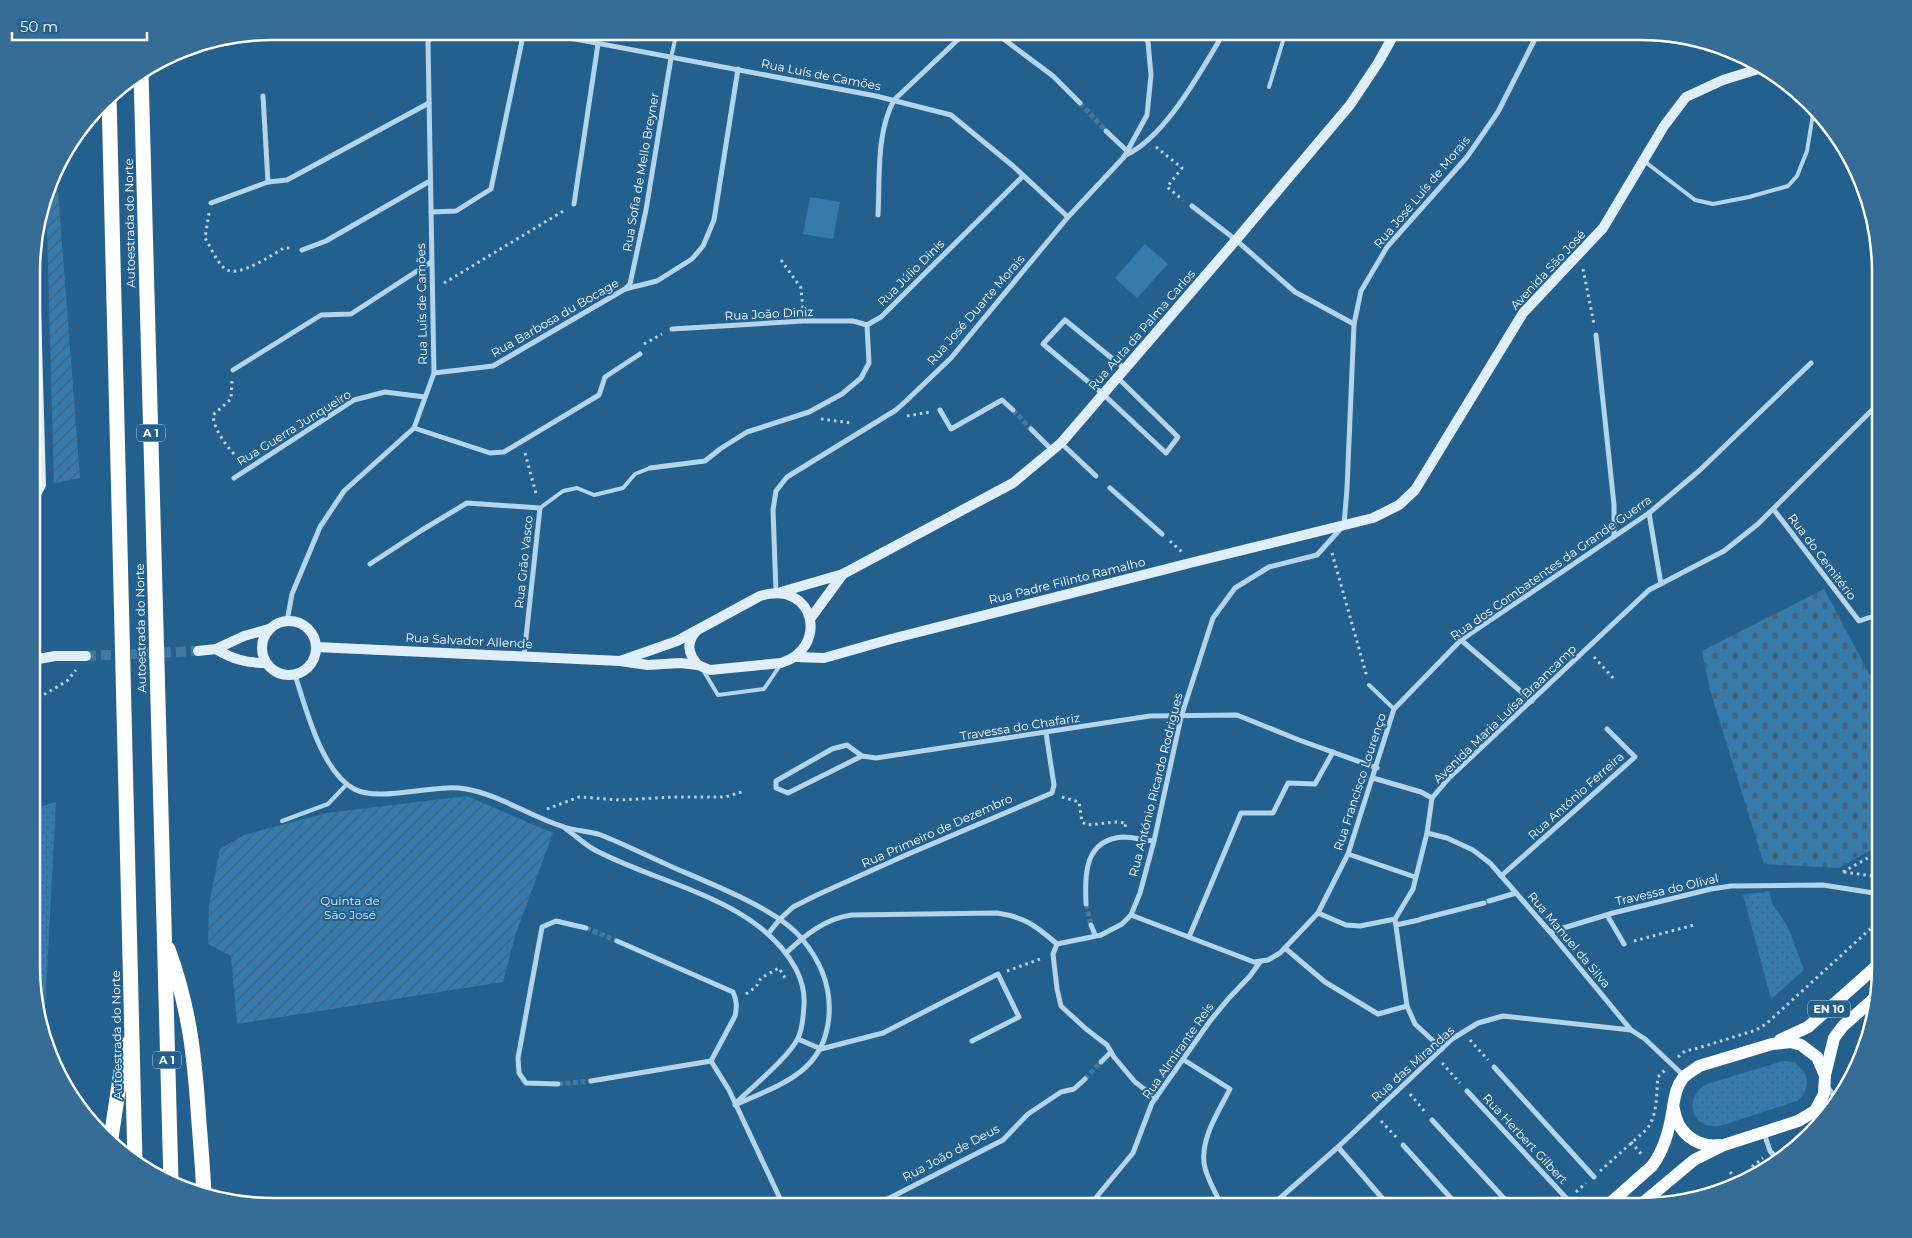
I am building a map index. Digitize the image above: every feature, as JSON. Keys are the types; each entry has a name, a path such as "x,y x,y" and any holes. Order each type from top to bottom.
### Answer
{"highway":[{"name":"Autoestrada do Norte","path":"141,80 171,1175"},
{"name":"Autoestrada do Norte","path":"109,107 135,1153"},
{"path":"164,938 178,976 188,1016 196,1066 203,1188"},
{"path":"112,1134 131,1001"}],"main road":[{"name":"EN 10","path":"1772,1044 1808,1027 1872,970"},
{"name":"EN 10","path":"1807,1117 1821,1103 1834,1038 1843,1026 1869,1003"},
{"name":"EN 10","path":"1684,1077 1700,1066 1782,1042 1801,1045 1817,1057 1826,1080"},
{"path":"1616,1198 1658,1159 1667,1136 1676,1092 1684,1077"},
{"path":"1673,1107 1675,1117 1686,1134 1704,1145 1724,1145"},
{"path":"1649,1198 1694,1160 1724,1145 1807,1117"}],"street":[{"name":"Rua Luís de Camões","path":"287,620 292,594 320,527 344,491 414,428 434,373 429,40"},
{"path":"431,212 456,211 491,189 522,40"},
{"name":"Rua Luís de Camões","path":"578,40 894,100 951,115 1068,216"},
{"path":"878,215 881,151 888,111 894,100 957,40"},
{"path":"1005,40 1053,76 1080,103"},
{"name":"Rua José Duarte Morais","path":"778,592 772,510 776,491 787,477 896,410 951,358 1068,216 1125,154 1147,116 1151,75 1147,40"},
{"path":"1106,131 1125,154 1133,153 1156,132 1188,94 1220,40"},
{"name":"Rua Auta da Palma Carlos","path":"620,661 660,648 760,596 843,574 1013,483 1061,442 1236,240 1350,104 1391,40"},
{"name":"Rua José Luís de Morais","path":"1344,525 1354,324 1361,291 1387,247 1467,157 1498,112 1534,40"},
{"path":"574,204 598,44"},
{"name":"Rua Sofia de Mello Breyner","path":"626,289 630,284 646,210 671,58"},
{"name":"Rua Barbosa du Bocage","path":"434,373 494,366 626,289 657,281 692,259 703,246 714,220 738,69"},
{"name":"Avenida São José","path":"1344,525 1382,514 1399,505 1415,490 1523,313 1575,260 1603,228 1664,126 1686,97 1723,80 1754,70"},
{"path":"263,96 268,182"},
{"path":"211,203 268,182 287,180 429,104"},
{"name":"Rua Júlio Dinis","path":"867,325 881,317 1023,176"},
{"path":"302,250 326,241 430,181"},
{"path":"1192,206 1236,240 1295,292 1354,324"},
{"path":"233,370 321,315 351,314 431,262"},
{"path":"1117,378 1178,437 1166,453 1103,394 1043,344 1065,320 1125,369"},
{"name":"Rua João Diniz","path":"672,329 803,321 853,321 867,325"},
{"path":"650,468 705,461 720,448 747,432 805,413 842,394 861,378 869,363 867,325"},
{"path":"1596,335 1614,504 1614,536"},
{"path":"414,428 490,453 504,452 599,395 606,376 640,354"},
{"name":"Rua dos Combatentes da Grande Guerra","path":"1394,710 1460,640 1649,513 1700,470 1811,363"},
{"name":"Rua Guerra Junqueiro","path":"234,478 354,400 385,392 426,397"},
{"path":"940,410 951,429 1002,400 1013,410"},
{"name":"Avenida Maria Luísa Braancamp","path":"1395,918 1413,888 1427,833 1432,798 1449,778 1649,590 1724,551 1758,524 1872,410"},
{"path":"1032,429 1052,450"},
{"path":"1061,442 1096,476"},
{"path":"1110,488 1162,534"},
{"name":"Rua Grão Vasco","path":"370,564 467,503 540,508 524,656"},
{"name":"Rua do Cemitério","path":"1774,510 1859,622 1872,617"},
{"path":"1649,513 1661,584"},
{"name":"Rua António Ricardo Rodrigues","path":"1131,915 1140,893 1154,841 1181,717 1213,618 1235,588 1269,567 1316,555 1344,525"},
{"name":"Rua Padre Filinto Ramalho","path":"796,657 824,658 1344,525"},
{"name":"Rua Auta da Palma Carlos","path":"810,619 843,574"},
{"path":"778,592 791,595 802,604 810,619 810,635 796,657"},
{"path":"198,651 216,649 287,620 296,621 304,625 315,638 316,647 313,661 308,667 295,675 278,674 266,663 262,656 262,642 268,629"},
{"path":"697,630 690,641 689,647 694,660 700,667"},
{"path":"1460,640 1532,701"},
{"name":"Rua Salvador Allende","path":"316,647 620,661 648,665 680,663 710,670 781,663 796,657"},
{"path":"216,649 232,659 266,663"},
{"path":"40,659 55,656 86,656"},
{"path":"295,675 324,754 334,770 347,784 365,793 376,794 446,787 466,788 483,793 563,827 600,835 729,892 780,919 802,937 829,989 830,1013 821,1049 811,1064 800,1073 767,1091 735,1104"},
{"name":"Rua Francisco Lourenço","path":"1260,962 1274,957 1285,948 1318,913 1348,854 1394,710"},
{"name":"Travessa do Chafariz","path":"862,756 788,794 776,788 776,781 832,749 847,745 862,756 876,758 1150,716 1237,716 1376,768"},
{"name":"Rua António Ferreira","path":"1502,876 1635,757 1607,729"},
{"path":"1046,733 1054,785 1052,793"},
{"path":"1189,937 1241,813 1273,813 1288,783 1315,784 1333,752"},
{"path":"1373,778 1421,792 1432,798"},
{"name":"Rua Primeiro de Dezembro","path":"768,934 793,907 817,895 1052,793"},
{"path":"563,827 593,849 719,903 743,916 768,934 786,953 802,981 805,997 803,1024 798,1039 790,1050 735,1104"},
{"name":"Rua Manuel da Silva","path":"1427,833 1447,838 1473,850 1490,863 1550,932 1630,1030 1645,1039 1684,1077"},
{"path":"1086,904 1085,876 1094,849 1102,842 1123,837 1154,841"},
{"path":"1348,854 1415,877"},
{"name":"Travessa do Olival","path":"1550,932 1607,915 1711,889 1731,886 1823,885 1872,893"},
{"path":"1396,925 1516,893"},
{"path":"786,953 802,937 832,920 847,915 997,912 1032,923 1057,944"},
{"path":"1318,913 1346,925 1360,926 1395,918 1407,1006 1415,1024 1442,1049"},
{"path":"1057,944 1101,934 1122,924 1131,915 1254,962 1260,962"},
{"path":"1607,915 1624,944"},
{"path":"558,1084 526,1083 520,1073 518,1058 542,927 556,921 586,928"},
{"path":"1091,925 1095,935"},
{"path":"617,941 733,992 736,1001 735,1016 711,1061"},
{"path":"1057,944 1054,954 1056,989 1061,1006 1107,1046 1135,1082 1156,1098"},
{"path":"1285,948 1325,982 1378,1014 1407,1006"},
{"name":"Rua Almirante Reis","path":"1096,1198 1133,1153 1152,1103 1210,1021 1260,962"},
{"path":"798,1039 821,1049 883,1033 998,974 1019,1016 972,1041"},
{"name":"Rua das Mirandas","path":"1280,1198 1338,1147 1435,1055 1463,1032 1478,1023 1504,1016 1630,1030"},
{"path":"1101,1062 1111,1052"},
{"path":"1184,1060 1230,1089 1206,1138 1204,1150 1206,1173 1218,1198"},
{"path":"591,1081 711,1061"},
{"path":"711,1061 729,1090 780,1198"},
{"name":"Rua Herbert Gilbert","path":"1494,1067 1594,1176"},
{"name":"Rua João de Deus","path":"888,1198 1003,1140 1028,1114 1061,1092 1074,1089 1085,1079"},
{"path":"1826,1080 1834,1094"},
{"name":"Rua Herbert Gilbert","path":"1467,1091 1566,1198"},
{"path":"1807,1117 1817,1116"},
{"path":"1432,1120 1504,1198"},
{"path":"1763,1132 1770,1151 1774,1155"},
{"path":"1403,1145 1451,1198"},
{"path":"1338,1147 1382,1198"}],"lane":[{"path":"671,58 675,40"},
{"path":"1269,87 1283,40"},
{"path":"1644,161 1695,200 1713,204 1788,186 1797,176 1807,151 1813,117"},
{"path":"540,508 564,490 577,488 594,496 623,488 635,474 650,468"},
{"path":"700,667 718,695 764,689 781,663"},
{"path":"1369,685 1394,710"},
{"path":"282,821 328,804 347,784"}],"path":[{"path":"1148,140 1182,168 1166,187 1192,206"},
{"path":"211,203 204,238 224,268 233,273 284,248 302,250"},
{"path":"432,290 574,204"},
{"path":"781,260 801,288 803,321"},
{"path":"1575,260 1585,271 1596,335"},
{"path":"640,354 642,344 672,329"},
{"path":"232,452 213,424 213,415 231,399 233,370"},
{"path":"896,410 908,416 940,410"},
{"path":"805,413 808,418 850,422 864,429"},
{"path":"522,442 540,508"},
{"path":"1162,534 1194,562"},
{"path":"1329,541 1369,685"},
{"path":"1586,649 1614,679"},
{"path":"40,697 67,681 86,656"},
{"path":"533,814 578,797 620,800 724,797 745,791"},
{"path":"1052,793 1079,802 1082,822 1087,826 1116,822 1126,823 1123,837"},
{"path":"1872,856 1844,872 1872,876"},
{"path":"1624,944 1694,925"},
{"path":"998,974 1054,954"},
{"path":"756,987 760,978 774,971"},
{"path":"1463,1032 1494,1067"},
{"path":"1435,1055 1467,1091"},
{"path":"1402,1086 1432,1120"},
{"path":"1374,1113 1403,1145"},
{"path":"1631,1142 1647,1160"},
{"path":"1730,1172 1735,1177"}],"green space":[{"path":"57,184 80,478 54,483 47,217"},
{"path":"810,197 840,202 833,239 803,234"},
{"path":"1145,244 1168,264 1137,298 1115,278"},
{"path":"1824,589 1872,679 1872,849 1839,868 1764,864 1710,690 1702,651"},
{"name":"Quinta de São José","path":"467,796 553,833 515,936 503,982 237,1024 231,956 208,944 209,904 220,849 244,835 327,813"},
{"path":"56,802 45,1015 40,982 40,807"},
{"path":"1769,891 1773,905 1788,927 1804,970 1771,999 1743,895"},
{"path":"1783,1061 1794,1062 1805,1073 1806,1088 1803,1095 1797,1101 1720,1126 1710,1126 1702,1123 1693,1112 1692,1104 1694,1097 1707,1084"}],"tunnel":[{"path":"1080,103 1106,131"},
{"path":"1013,410 1031,429"},
{"path":"86,656 198,651"},
{"path":"1086,904 1091,925"},
{"path":"586,928 617,941"},
{"path":"1085,1079 1101,1062"},
{"path":"558,1084 591,1081"}]}
